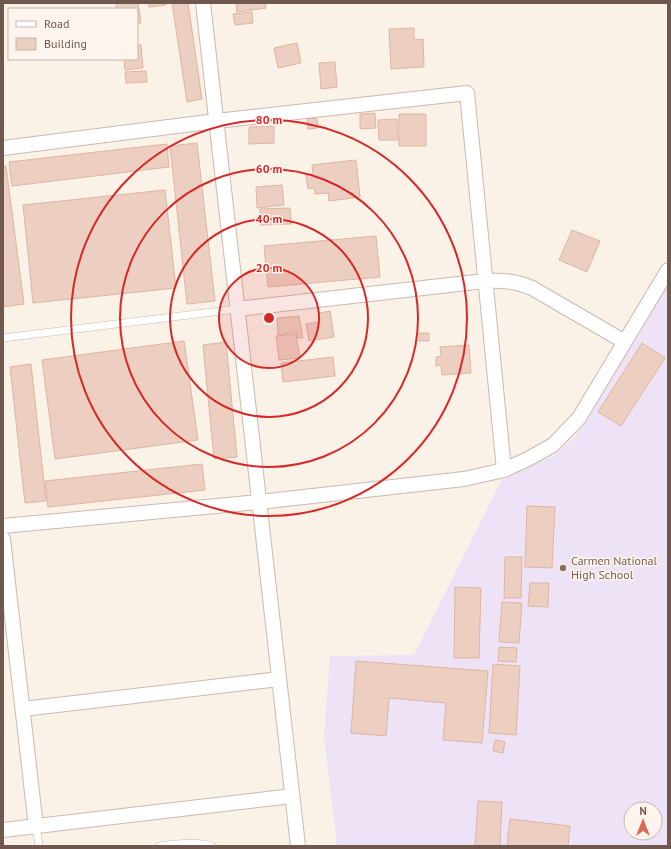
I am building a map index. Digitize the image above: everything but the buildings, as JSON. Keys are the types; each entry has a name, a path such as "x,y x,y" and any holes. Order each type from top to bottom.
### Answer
{"street":[{"path":"203,3 298,846"},
{"path":"3,148 216,121 467,93 504,470"},
{"path":"3,526 259,502 464,479 504,470 528,460 553,446 579,418 668,270"},
{"path":"237,310 503,280 519,282 532,288 625,342"},
{"path":"3,539 36,827"},
{"path":"23,709 279,679"},
{"path":"3,830 292,796"}],"lane":[{"path":"3,338 237,310"},
{"path":"36,827 39,846"},
{"path":"158,846 186,843 212,846"}],"shaded area":[{"name":"Carmen National High School","path":"668,278 668,846 337,846 324,736 330,656 414,655 501,481 554,455 575,437"}],"place":[{"name":"Carmen National High School","path":"563,568"}]}
